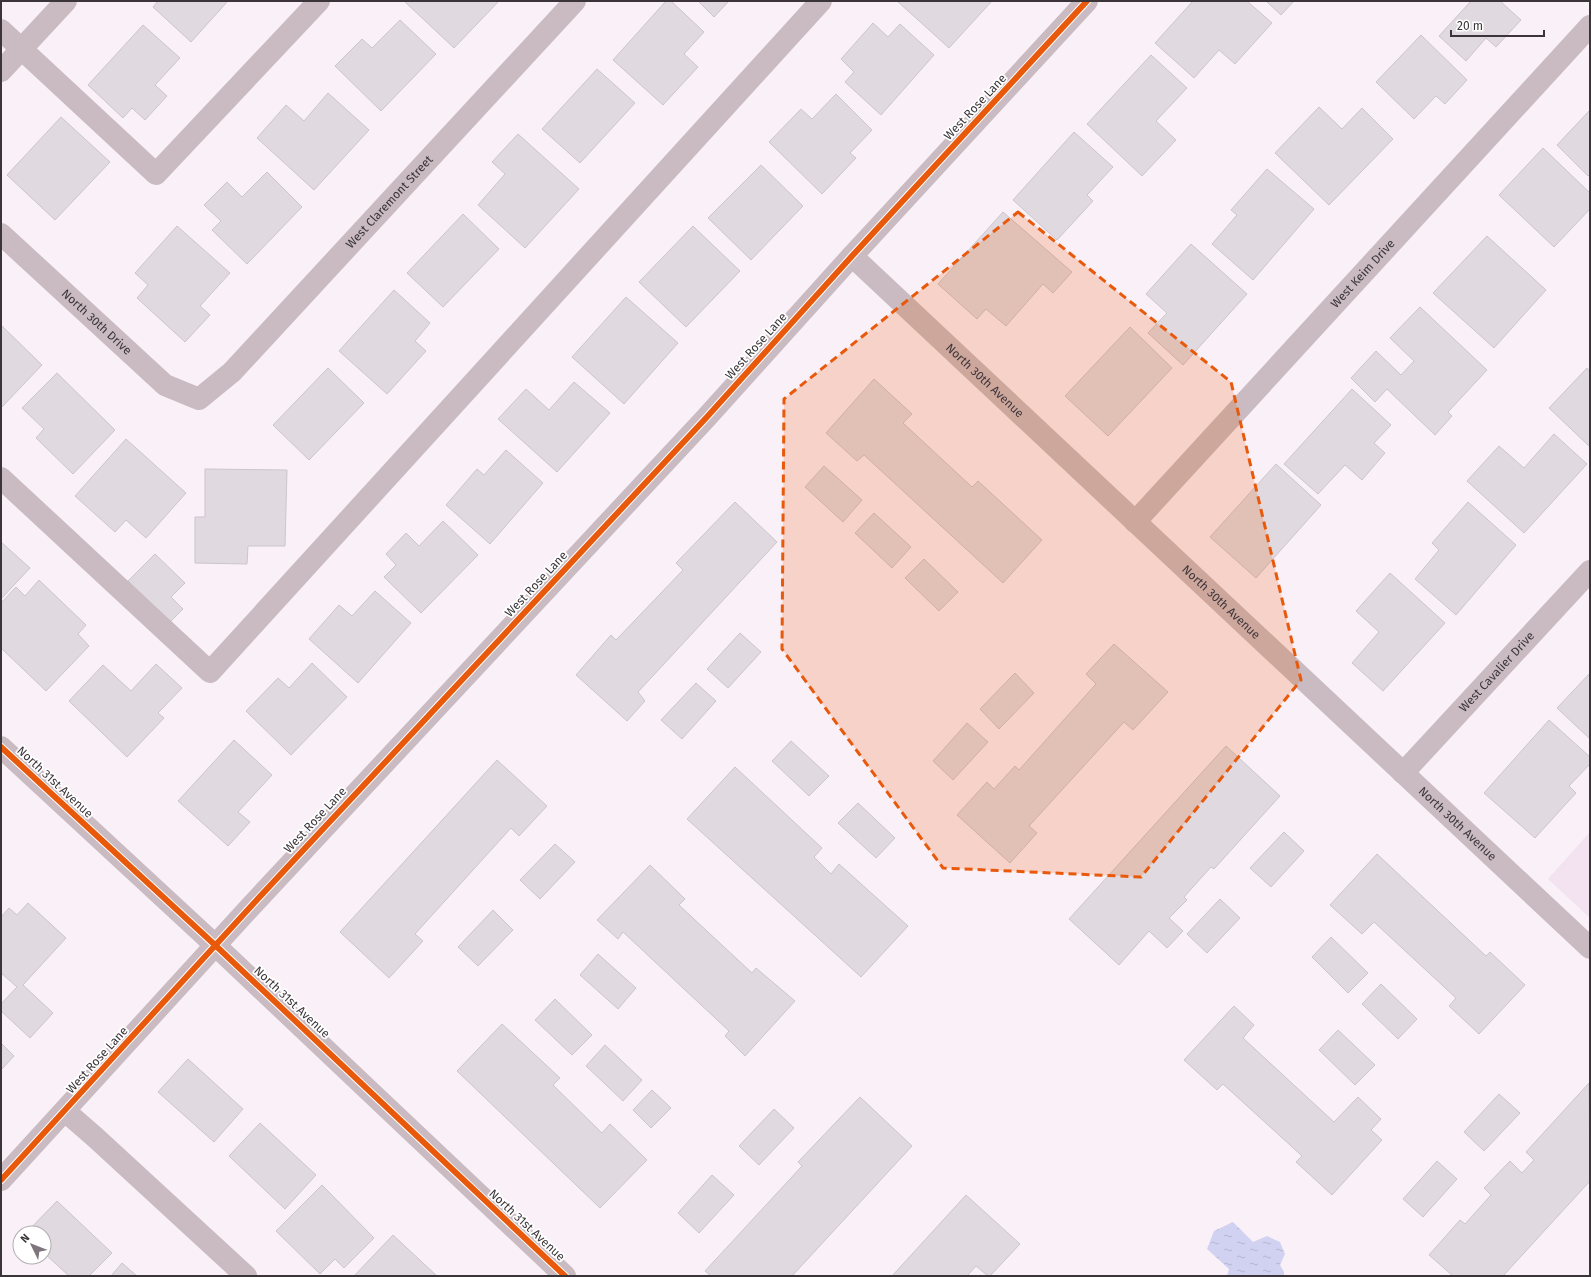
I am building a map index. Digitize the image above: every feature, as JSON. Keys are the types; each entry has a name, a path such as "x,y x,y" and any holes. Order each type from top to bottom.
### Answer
{"street":[{"path":"1,71 66,1"},
{"path":"1,30 156,174 319,1"},
{"name":"West Claremont Street","path":"199,399 232,372 575,1"},
{"path":"1,478 210,672 821,1"},
{"name":"West Rose Lane","path":"1,1180 215,945 706,418 852,256 1087,1"},
{"name":"West Keim Drive","path":"1135,522 1590,26"},
{"name":"North 30th Drive","path":"1,234 165,385 199,399"},
{"name":"North 30th Avenue","path":"852,256 1590,948"},
{"name":"West Cavalier Drive","path":"1403,774 1590,571"},
{"name":"North 31st Avenue","path":"1,747 215,945 565,1276"},
{"path":"65,1111 246,1276"}],"highlighted area":[{"path":"1018,212 1231,382 1301,680 1141,877 943,868 782,649 784,399"}],"shaded area":[{"path":"1590,832 1590,918 1548,879"}],"water":[{"path":"1233,1222 1253,1242 1267,1236 1280,1242 1285,1254 1280,1265 1284,1272 1284,1276 1227,1276 1229,1269 1207,1249 1214,1231"}],"building":[{"path":"158,1 228,1 191,42 153,7"},
{"path":"404,1 499,1 454,48"},
{"path":"666,1 671,1 704,32 684,54 698,67 663,105 613,60"},
{"path":"698,1 729,1 714,17"},
{"path":"897,1 992,1 949,48"},
{"path":"1193,1 1247,1 1272,23 1235,64 1219,50 1194,78 1155,43"},
{"path":"1266,1 1294,1 1281,15"},
{"path":"1471,1 1500,1 1521,20 1496,47 1486,38 1466,61 1439,36"},
{"path":"400,20 436,54 381,111 335,66 362,39 372,48"},
{"path":"873,23 888,37 900,24 934,55 881,115 845,82 854,72 841,59"},
{"path":"143,25 180,58 155,85 167,96 145,120 132,108 123,118 88,85"},
{"path":"1421,35 1467,80 1445,104 1436,96 1414,119 1376,82"},
{"path":"1151,55 1187,88 1156,121 1176,140 1142,176 1087,124"},
{"path":"597,69 635,103 580,163 542,129"},
{"path":"328,93 369,130 314,190 257,138 286,105 304,121"},
{"path":"836,94 872,130 850,153 856,158 822,194 769,142 801,109 812,119"},
{"path":"1319,107 1342,129 1362,108 1393,139 1329,205 1275,153"},
{"path":"1590,110 1590,175 1588,176 1557,145"},
{"path":"61,117 110,162 55,220 7,175"},
{"path":"1074,132 1113,167 1087,195 1093,201 1057,240 1013,200"},
{"path":"518,134 579,189 525,248 478,205 505,174 492,162"},
{"path":"1543,148 1590,193 1590,209 1554,247 1499,195"},
{"path":"761,165 803,206 751,260 708,218"},
{"path":"1267,169 1314,209 1253,280 1212,244 1237,215 1231,210"},
{"path":"267,172 302,207 247,264 212,230 221,221 204,205 227,182 242,197"},
{"path":"1003,212 1072,272 1053,293 1043,284 1006,326 986,309 977,319 938,284"},
{"path":"463,214 499,249 443,307 407,273"},
{"path":"177,226 230,273 200,306 210,315 185,342 137,298 148,285 135,273"},
{"path":"693,226 740,271 686,327 639,282"},
{"path":"1487,236 1546,290 1494,348 1433,293"},
{"path":"1191,244 1247,294 1183,365 1148,333 1167,313 1146,294"},
{"path":"394,290 430,323 415,341 426,351 387,394 339,351"},
{"path":"626,297 678,343 624,404 572,357"},
{"path":"1420,307 1487,370 1448,412 1452,416 1435,435 1387,389 1375,402 1351,378 1376,351 1401,375 1414,361 1390,338"},
{"path":"1,325 42,365 1,408"},
{"path":"1130,327 1172,368 1108,436 1065,396"},
{"path":"328,368 364,403 309,460 273,425"},
{"path":"1587,368 1590,372 1590,447 1549,408"},
{"path":"57,373 115,430 73,474 36,438 44,429 22,408"},
{"path":"874,379 912,414 903,423 972,487 978,481 1042,540 1003,583 864,455 857,461 826,433"},
{"path":"574,382 610,413 557,472 498,419 526,389 549,410"},
{"path":"1352,389 1391,425 1374,443 1385,453 1362,480 1345,465 1318,494 1284,464"},
{"path":"1554,434 1587,464 1524,533 1467,481 1499,446 1524,468"},
{"path":"126,439 186,493 146,538 126,520 115,532 75,496"},
{"path":"506,450 543,483 490,544 446,505 477,469 484,475"},
{"path":"1276,464 1321,505 1256,578 1210,537"},
{"path":"824,466 862,500 843,522 805,487"},
{"path":"205,469 287,470 285,546 248,546 247,564 195,563 195,517 205,517"},
{"path":"735,502 777,542 638,692 645,701 627,721 576,675 611,635 616,640 683,570 676,563"},
{"path":"1468,502 1516,545 1456,615 1415,579 1439,550 1432,543"},
{"path":"874,513 911,547 892,568 855,533"},
{"path":"443,521 478,555 421,613 384,577 396,565 386,554 406,533 419,546"},
{"path":"1,542 30,568 1,599"},
{"path":"155,554 185,583 171,597 183,609 170,622 128,581"},
{"path":"924,559 958,592 939,611 905,578"},
{"path":"1390,573 1445,623 1383,691 1352,663 1379,632 1356,611"},
{"path":"39,580 86,625 78,634 89,646 46,691 1,648 1,603 16,587 25,596"},
{"path":"375,591 411,623 358,683 309,639 339,605 352,616"},
{"path":"740,633 761,652 728,688 707,669"},
{"path":"1114,644 1168,692 1133,730 1124,722 1029,826 1037,833 1010,863 957,815 987,782 994,789 1015,766 1019,770 1096,684 1086,674"},
{"path":"312,663 347,697 291,755 246,711 278,678 289,688"},
{"path":"156,664 182,688 158,713 164,718 127,757 69,701 103,665 131,691"},
{"path":"1015,673 1034,693 999,729 980,709"},
{"path":"1590,673 1590,739 1557,708"},
{"path":"696,683 716,701 682,739 661,720"},
{"path":"1549,720 1590,757 1590,764 1569,786 1576,793 1535,838 1484,793"},
{"path":"967,723 988,742 953,780 933,761"},
{"path":"234,740 272,775 238,812 250,822 228,846 178,801"},
{"path":"791,741 829,776 809,796 772,761"},
{"path":"1226,746 1280,796 1214,869 1211,867 1184,897 1187,900 1169,918 1183,931 1167,948 1149,931 1119,965 1069,919"},
{"path":"497,760 547,806 519,836 511,828 415,934 423,941 389,978 340,932"},
{"path":"735,767 822,848 814,857 831,874 839,864 908,926 861,977 687,819"},
{"path":"858,803 895,838 876,858 838,823"},
{"path":"1284,832 1304,851 1271,887 1250,868"},
{"path":"555,844 575,862 540,899 520,880"},
{"path":"1377,854 1486,956 1490,952 1525,985 1479,1034 1449,1006 1456,998 1374,922 1362,934 1330,905"},
{"path":"650,865 685,899 679,905 752,973 756,968 795,1001 745,1056 725,1036 729,1031 623,932 618,939 597,920"},
{"path":"1220,899 1240,918 1207,953 1187,934"},
{"path":"28,903 66,938 23,985 53,1013 30,1038 1,1011 1,1004 17,987 1,973 1,917 9,908 17,915"},
{"path":"493,910 513,930 478,966 458,947"},
{"path":"1331,937 1368,973 1348,993 1312,957"},
{"path":"598,954 636,988 618,1009 580,975"},
{"path":"1381,984 1417,1019 1398,1039 1362,1004"},
{"path":"555,999 592,1035 572,1055 535,1020"},
{"path":"1234,1006 1254,1025 1243,1038 1334,1122 1358,1097 1381,1119 1371,1130 1382,1140 1332,1195 1296,1162 1302,1156 1223,1084 1217,1090 1184,1060"},
{"path":"502,1024 560,1078 553,1085 602,1133 610,1124 647,1160 600,1208 457,1071"},
{"path":"1338,1030 1375,1065 1355,1085 1319,1050"},
{"path":"1,1043 14,1056 1,1070"},
{"path":"605,1045 642,1080 623,1101 586,1066"},
{"path":"188,1059 243,1109 214,1142 158,1092"},
{"path":"1589,1083 1590,1181 1503,1276 1453,1276 1429,1255 1460,1220 1465,1224 1491,1195 1484,1188 1510,1161 1522,1173 1534,1160 1526,1152"},
{"path":"652,1090 671,1108 651,1128 633,1110"},
{"path":"1499,1094 1520,1113 1484,1151 1464,1132"},
{"path":"860,1097 912,1146 792,1276 711,1276 705,1271 802,1166 798,1162"},
{"path":"774,1109 794,1128 759,1165 739,1146"},
{"path":"260,1123 316,1175 285,1209 229,1156"},
{"path":"1437,1161 1457,1179 1423,1217 1403,1199"},
{"path":"712,1175 734,1195 699,1233 678,1213"},
{"path":"322,1185 374,1238 344,1268 335,1259 320,1274 276,1231"},
{"path":"966,1195 1020,1244 990,1276 976,1266 967,1276 892,1276"},
{"path":"57,1201 112,1253 89,1276 69,1276 52,1260 52,1225 34,1225"},
{"path":"393,1235 437,1276 354,1276"},
{"path":"122,1263 137,1276 111,1276"}],"cycle path":[{"path":"1,1180 254,903 706,418 852,256 1087,1"},
{"path":"1,747 215,945 565,1276"}]}
